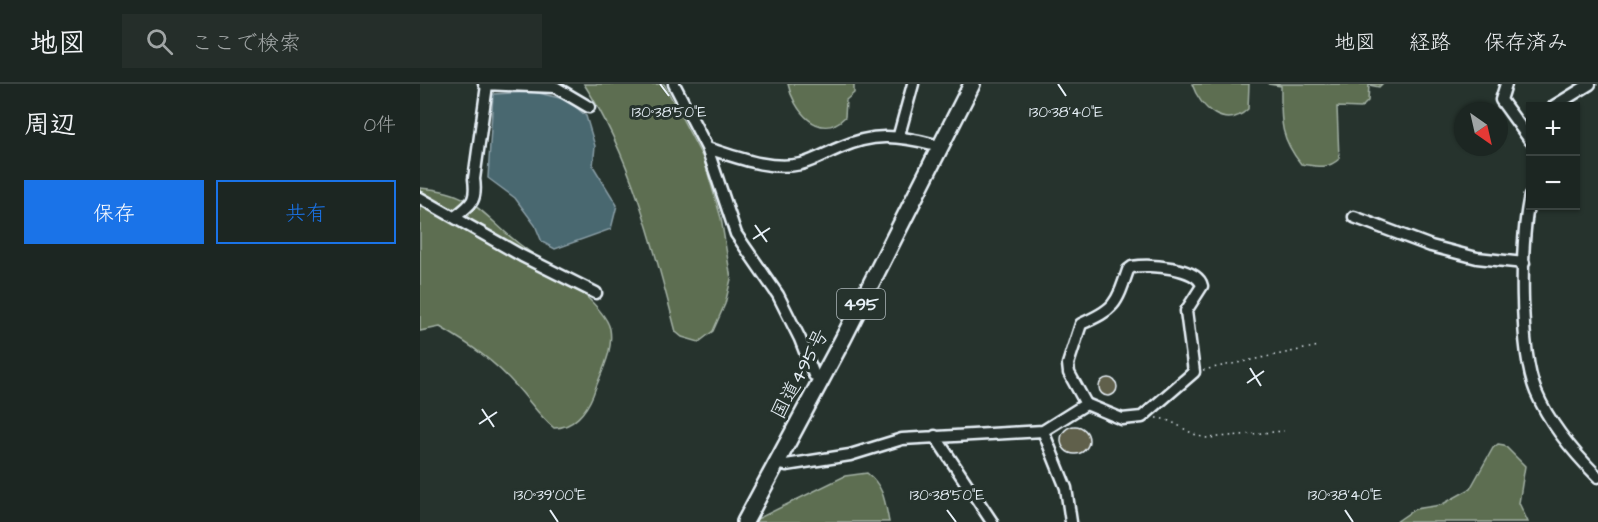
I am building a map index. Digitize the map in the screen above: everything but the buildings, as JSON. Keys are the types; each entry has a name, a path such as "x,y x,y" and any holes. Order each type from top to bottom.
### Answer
{"highway":[{"name":"国道495号","path":"735,522 814,375 962,84"},
{"name":"国道495号","path":"745,522 843,339 972,84"}],"street":[{"path":"674,84 707,148 736,234 778,295 800,339 814,375"},
{"path":"899,135 913,84"},
{"path":"1506,84 1501,100 1526,122"},
{"path":"1561,102 1590,84"},
{"path":"456,216 474,201 477,194 474,179 485,85 555,87 589,107"},
{"path":"707,148 782,166 801,164 865,138 899,135 932,144"},
{"path":"420,198 456,216 522,256 596,293"},
{"path":"1529,210 1524,263 1526,342 1536,392 1568,442 1598,477"},
{"path":"1354,217 1431,246 1477,258 1524,263"},
{"path":"1132,267 1182,270 1201,280 1201,291 1186,311 1194,372 1142,417 1122,419 1086,404 1069,373 1068,364 1081,324 1108,312 1113,306 1128,270 1132,267"},
{"path":"776,463 786,465 850,455 902,439 1043,430 1086,404"},
{"path":"1043,430 1066,488 1071,522"},
{"path":"935,436 985,519"}],"path":[{"path":"1194,372 1319,346"},
{"path":"1142,417 1169,419 1200,437 1284,431"}],"green space":[{"path":"584,84 664,84 704,160 721,218 731,279 725,304 713,331 699,342 682,337 676,332 640,204 616,142"},
{"path":"788,84 854,84 854,93 846,100 845,117 835,124 817,125 801,112"},
{"path":"1192,84 1249,84 1248,109 1231,118 1214,114 1201,101"},
{"path":"1268,84 1382,84 1379,87 1369,85 1368,101 1361,108 1337,107 1339,159 1330,165 1321,166 1301,164 1294,154 1283,127 1281,86"},
{"path":"420,188 451,194 475,205 518,243 584,294 605,318 611,338 603,371 583,413 573,422 554,428 509,378 481,354 440,327 420,331"},
{"path":"1498,444 1504,445 1525,466 1519,503 1528,522 1396,522 1415,509 1441,505 1470,489 1493,448"},
{"path":"867,473 880,489 889,522 751,522 845,476"}],"water":[{"path":"534,92 568,100 586,116 595,146 593,166 617,205 611,229 555,249 542,242 535,225 515,198 488,178 493,94"}]}
